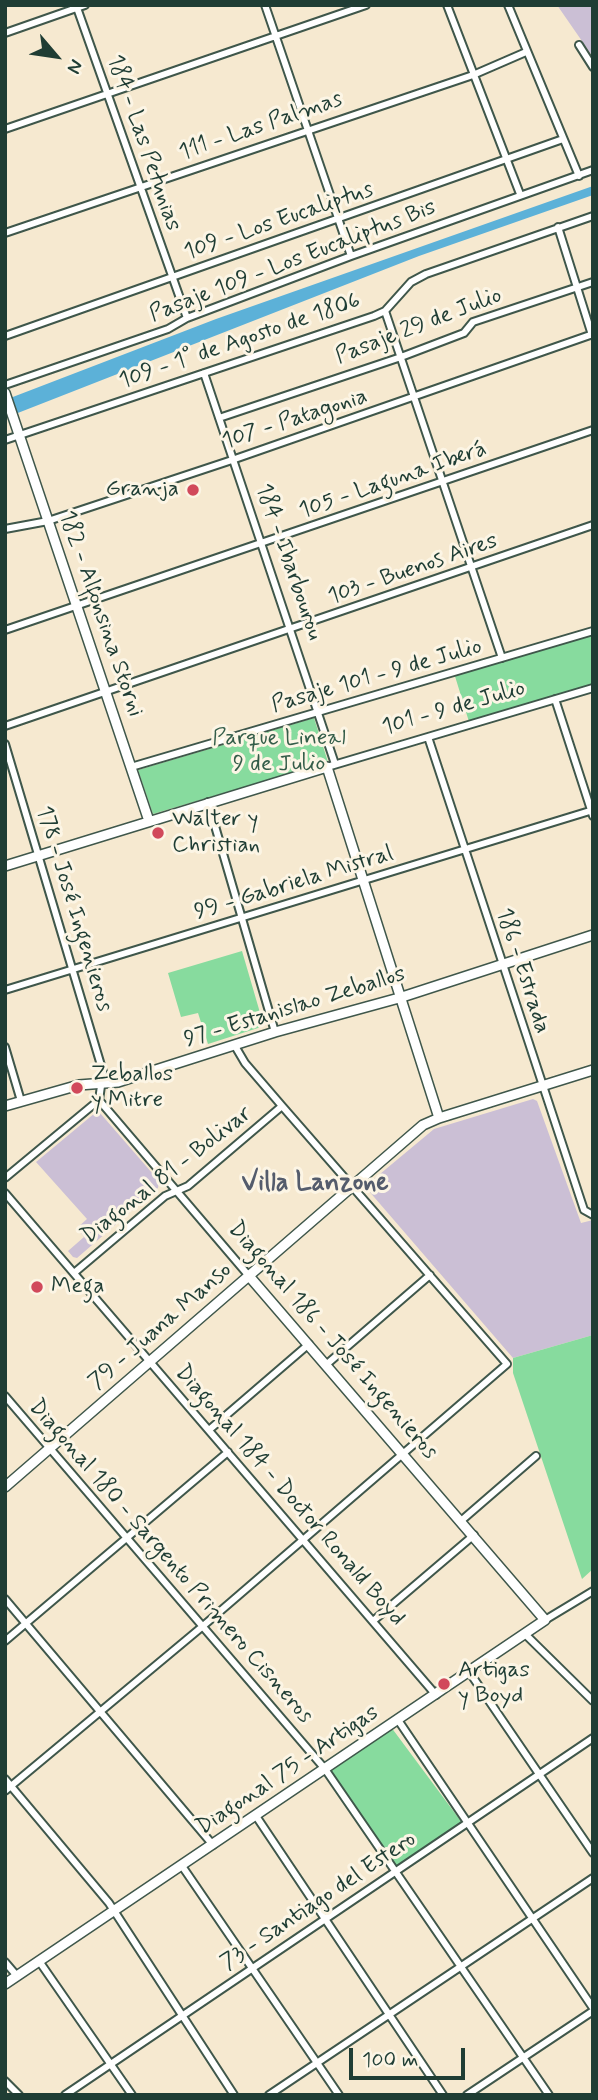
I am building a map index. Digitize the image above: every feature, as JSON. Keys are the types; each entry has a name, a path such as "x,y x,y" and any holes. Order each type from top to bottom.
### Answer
{"street":[{"path":"5,33 85,5"},
{"path":"265,5 351,256"},
{"path":"5,130 366,5"},
{"path":"447,5 520,194"},
{"path":"508,5 579,176"},
{"name":"184 - Las Petunias","path":"76,7 187,318"},
{"path":"579,46 593,67"},
{"name":"111 - Las Palmas","path":"5,233 307,128 473,75 526,52"},
{"name":"109 - Los Eucaliptus","path":"5,336 563,139"},
{"name":"Pasaje 109 - Los Eucaliptus Bis","path":"5,385 167,329 187,318 351,256 593,170"},
{"name":"109 - 1° de Agosto de 1806","path":"5,440 385,311 411,282 426,274 593,216"},
{"path":"558,227 593,335"},
{"name":"Pasaje 29 de Julio","path":"219,418 401,357 464,333 473,322 593,282"},
{"path":"385,311 502,658"},
{"name":"107 - Patagonia","path":"5,529 48,521 415,399 593,335"},
{"name":"184 - Ibarbourou","path":"204,373 318,713 362,883 439,1118"},
{"name":"182 - Alfonsina Storni","path":"6,394 149,821"},
{"name":"105 - Laguna Iberá","path":"5,630 593,430"},
{"name":"103 - Buenos Aires","path":"5,726 593,525"},
{"name":"Pasaje 101 - 9 de Julio","path":"131,767 593,631"},
{"name":"101 - 9 de Julio","path":"5,866 331,765 593,688"},
{"path":"555,699 592,812"},
{"name":"186 - Estrada","path":"428,737 542,1087 590,1215"},
{"name":"178 - José Ingenieros","path":"5,744 103,1072 103,1084"},
{"path":"208,803 275,1032"},
{"name":"99 - Gabriela Mistral","path":"5,990 592,812"},
{"name":"97 - Estanislao Zeballos","path":"5,1106 79,1084 103,1084 235,1046 275,1032 399,998 593,935"},
{"path":"8,1789 203,1626 507,1364 282,1107 245,1063 235,1046"},
{"path":"5,1047 21,1101"},
{"name":"79 - Juana Manso","path":"5,1487 423,1125 593,1070"},
{"path":"5,1178 99,1100 103,1084"},
{"name":"Diagonal 186 - José Ingenieros","path":"99,1100 405,1453 545,1620"},
{"name":"Diagonal 81 - Bolivar","path":"74,1273 165,1196 188,1186 282,1107"},
{"name":"Diagonal 184 - Doctor Ronald Boyd","path":"5,1193 436,1695"},
{"path":"327,1364 430,1275"},
{"path":"209,1430 309,1344"},
{"name":"Diagonal 180 - Sargento Primero Cisneros","path":"5,1396 325,1769 548,2095"},
{"path":"5,1641 228,1452"},
{"path":"462,1520 536,1456"},
{"path":"373,1621 474,1535"},
{"name":"Diagonal 75 - Artigas","path":"5,1984 545,1620 593,1591"},
{"path":"5,1599 213,1844"},
{"path":"526,1635 593,1701"},
{"path":"470,1673 542,1774 593,1853"},
{"path":"398,1720 593,2010 467,2095"},
{"name":"73 - Santiago del Estero","path":"65,2095 593,1738"},
{"path":"5,1779 8,1789 114,1910 234,2095"},
{"path":"256,1816 443,2095"},
{"path":"182,1866 339,2095"},
{"path":"269,2095 593,1878"},
{"path":"39,1961 132,2095"},
{"path":"5,1962 17,1976"},
{"path":"5,2081 19,2095"}],"shaded area":[{"path":"557,5 593,5 593,57"},
{"path":"533,1099 537,1101 581,1223 593,1220 593,1335 513,1358 368,1190 368,1184 434,1129"},
{"path":"95,1113 100,1113 159,1181 158,1188 77,1258 68,1251 84,1237 77,1228 87,1219 36,1162"}],"green space":[{"path":"593,631 593,688 470,725 454,673"},
{"name":"Parque Lineal 9 de Julio","path":"314,718 328,762 153,814 138,770"},
{"path":"242,951 263,1023 258,1028 208,1044 198,1013 181,1017 168,973"},
{"path":"593,1335 593,1569 582,1579 513,1373 513,1358"},
{"path":"391,1727 463,1824 398,1868 329,1770"}],"water":[{"path":"593,186 593,195 419,256 5,418 5,400 216,319"}],"place":[{"name":"Granja","path":"193,490"},
{"name":"Walter y Christian","path":"158,833"},
{"name":"Zeballos y Mitre","path":"77,1088"},
{"name":"Mega","path":"37,1287"},
{"name":"Artigas y Boyd","path":"444,1684"}],"district":[{"name":"Villa Lanzone","path":"315,1185"}]}
